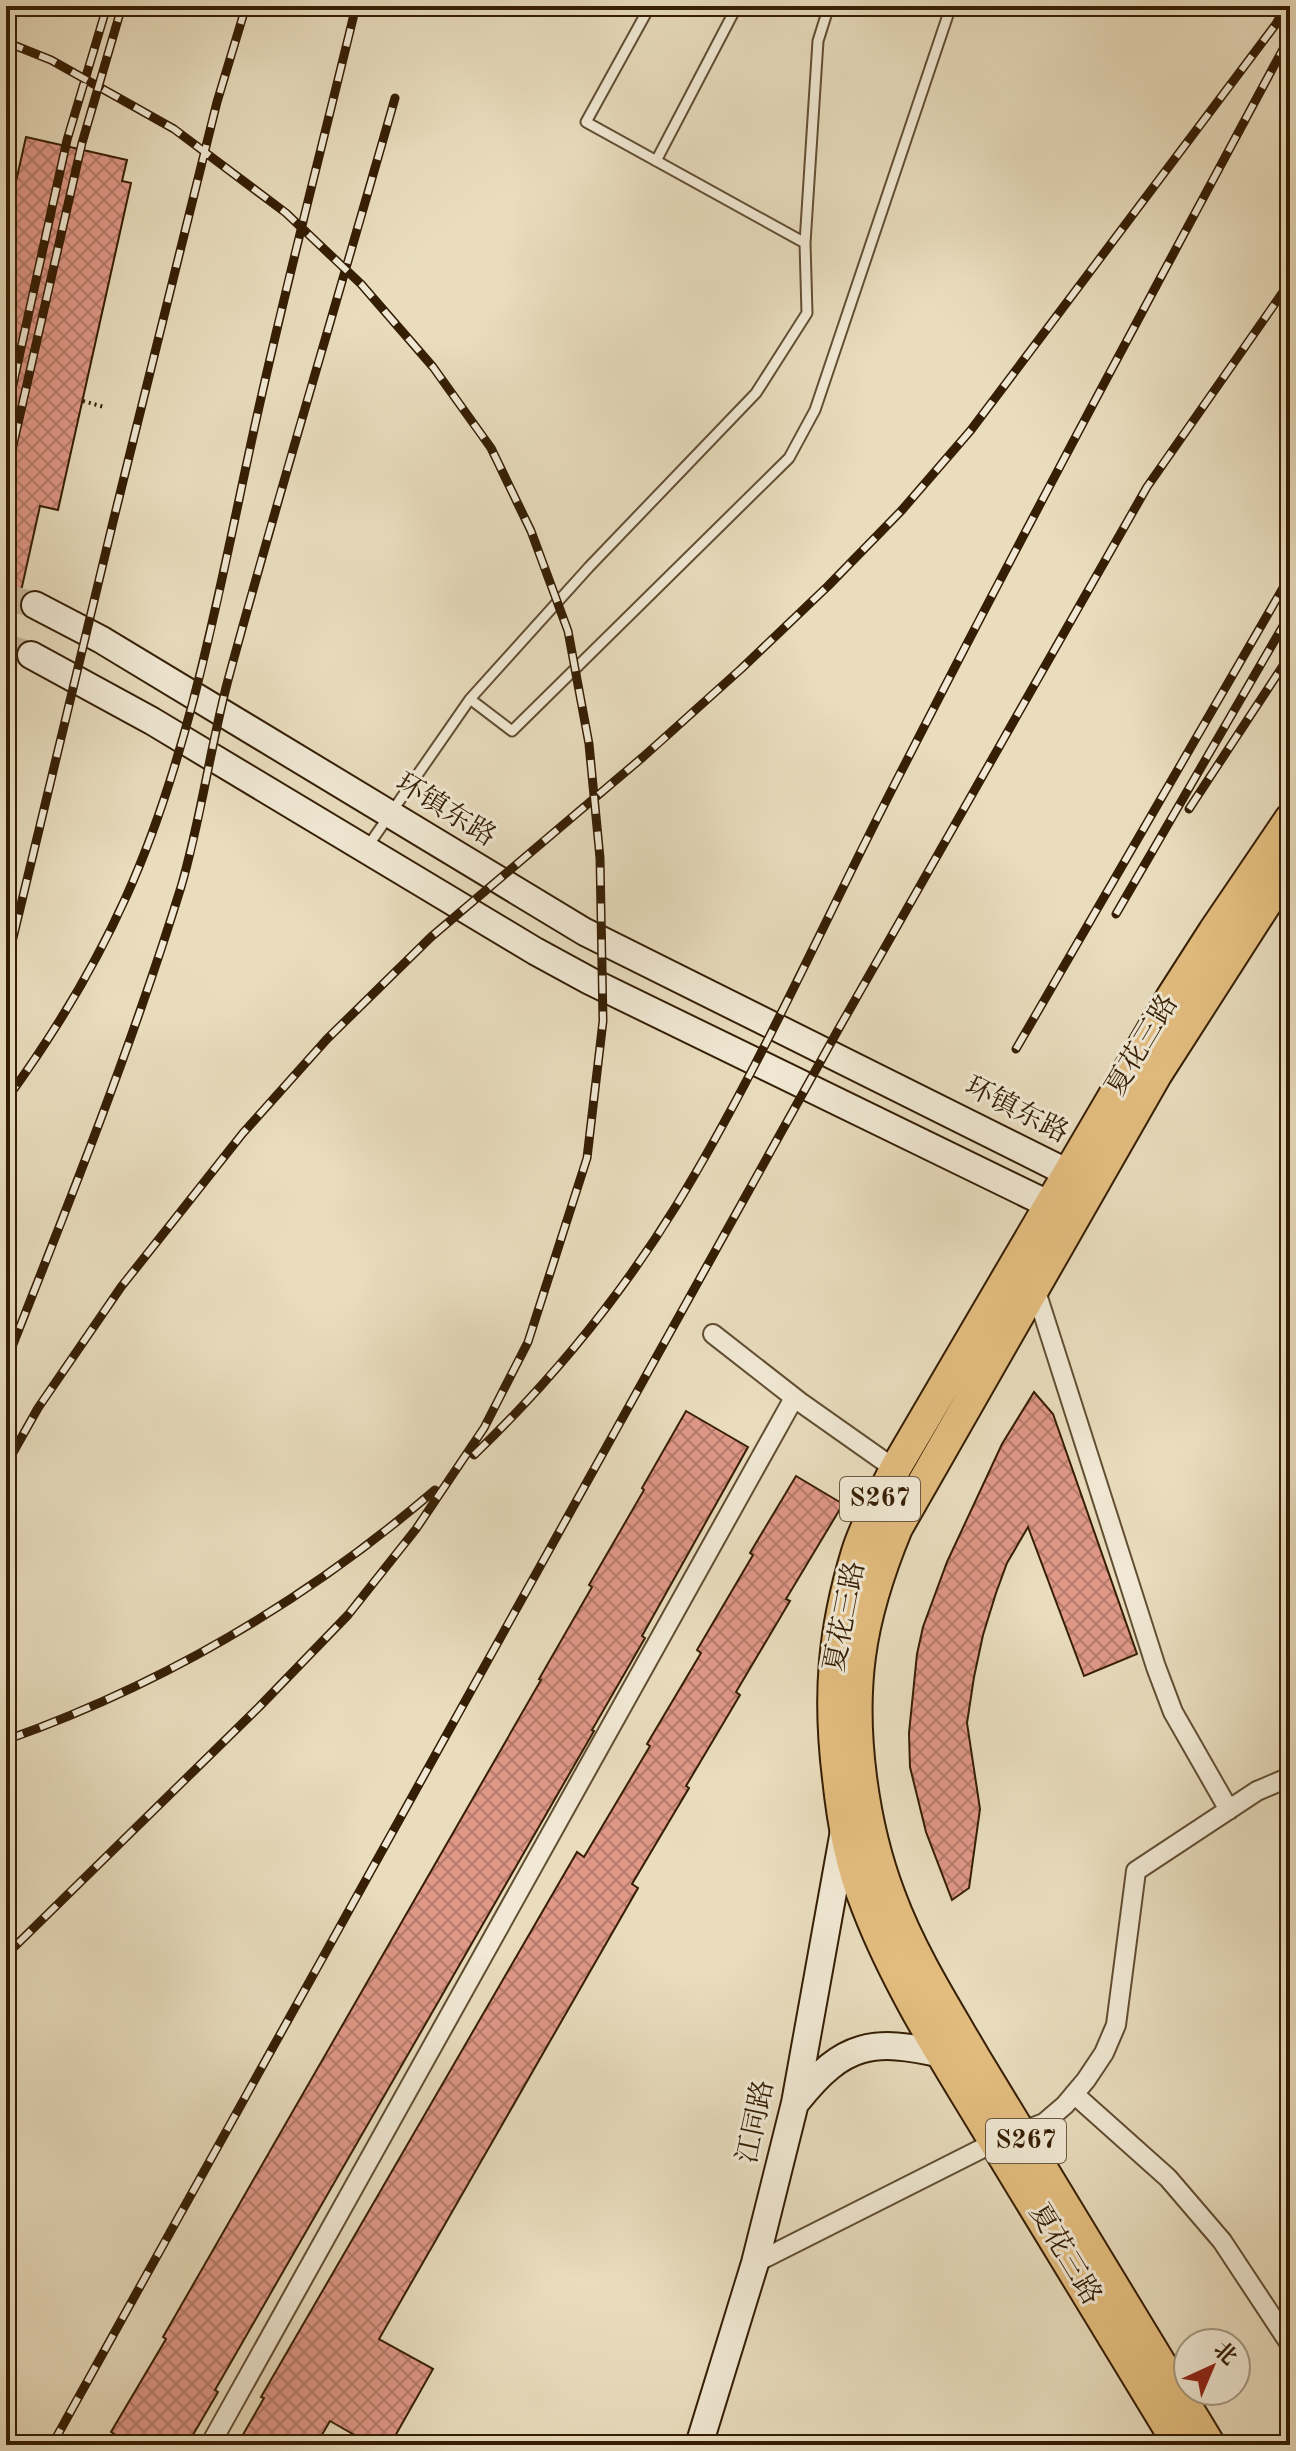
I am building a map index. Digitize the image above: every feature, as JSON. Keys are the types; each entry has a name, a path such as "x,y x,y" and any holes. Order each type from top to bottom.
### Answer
{"main road":[{"name":"夏花三路","path":"1210,2445 1008,2137 942,2054 903,1985 867,1909 856,1827 832,1720 833,1672 838,1631 858,1551 895,1469 1171,998 1290,819"},
{"name":"夏花三路","path":"1179,2445 1008,2137 907,1935 879,1864 856,1827 860,1757 858,1681 865,1630 879,1573 916,1491 1156,1075 1290,866"}],"street":[{"name":"环镇东路","path":"35,605 102,640 535,904 1068,1173 1083,1200"},
{"path":"31,655 152,721 590,981 1050,1205 1083,1200"},
{"path":"1034,1285 1173,1712 1229,1810"},
{"path":"713,1334 794,1398 895,1469"},
{"path":"210,2445 794,1398"},
{"path":"755,2263 1008,2137 1044,2123 1074,2094 1104,2053 1116,2025 1136,1871 1257,1791 1290,1777"},
{"name":"江同路","path":"699,2445 755,2263 795,2103 856,1827"},
{"path":"795,2103 817,2076 840,2058 861,2048 910,2046 942,2054"},
{"path":"1074,2094 1177,2189 1222,2241 1290,2344"}],"lane":[{"path":"650,6 586,122 805,243"},
{"path":"656,161 737,6"},
{"path":"366,849 470,699 589,567 756,393 807,313 805,243 818,41 829,6"},
{"path":"470,699 512,731 789,458 815,410 951,6"}],"path":[{"path":"83,401 104,407"}],"building":[{"path":"26,137 127,160 122,181 131,183 58,510 40,506 13,627 6,627 6,226"},
{"path":"1034,1392 1053,1414 1137,1654 1084,1676 1028,1527 1007,1563 996,1593 974,1677 967,1723 980,1809 969,1888 952,1900 926,1832 910,1767 909,1733 917,1654 923,1627 947,1562 1002,1444"},
{"path":"686,1411 748,1447 642,1636 645,1638 594,1731 215,2390 218,2392 187,2445 133,2445 111,2432 541,1680 592,1587 589,1585"},
{"path":"796,1476 843,1504 786,1599 790,1601 736,1692 740,1695 632,1884 638,1888 379,2339 433,2369 390,2445 372,2445 330,2421 316,2445 237,2445 264,2398 261,2397 577,1852 584,1857 650,1746 647,1744 701,1653 697,1650"}],"tunnel":[{"path":"6,597 35,605"},
{"path":"6,647 31,655"}],"railway":[{"path":"6,416 67,140 107,6"},
{"path":"6,476 82,143 122,6"},
{"path":"6,967 217,102 246,6"},
{"path":"6,1100 56,1027 100,950 150,839 170,780 204,656 270,357 356,6"},
{"path":"6,1465 38,1408 121,1287 243,1133 327,1039 431,937 643,757 741,669 902,510 971,430 1276,24 1286,6"},
{"path":"474,1455 557,1368 608,1305 654,1240 707,1153 999,583 1290,36"},
{"path":"6,42 51,60 174,129 286,213 361,284 433,367 491,448 531,531 568,631 589,744 600,858 603,1021 587,1158 528,1342 484,1428 416,1529 348,1615 259,1707 6,1955"},
{"path":"6,1362 120,1067 181,887 228,680 395,98"},
{"path":"52,2445 838,1030 1147,487 1290,282"},
{"path":"1016,1049 1290,576"},
{"path":"1116,914 1290,614"},
{"path":"1189,809 1290,655"},
{"path":"6,1740 122,1693 232,1635 337,1567 435,1490"}]}
